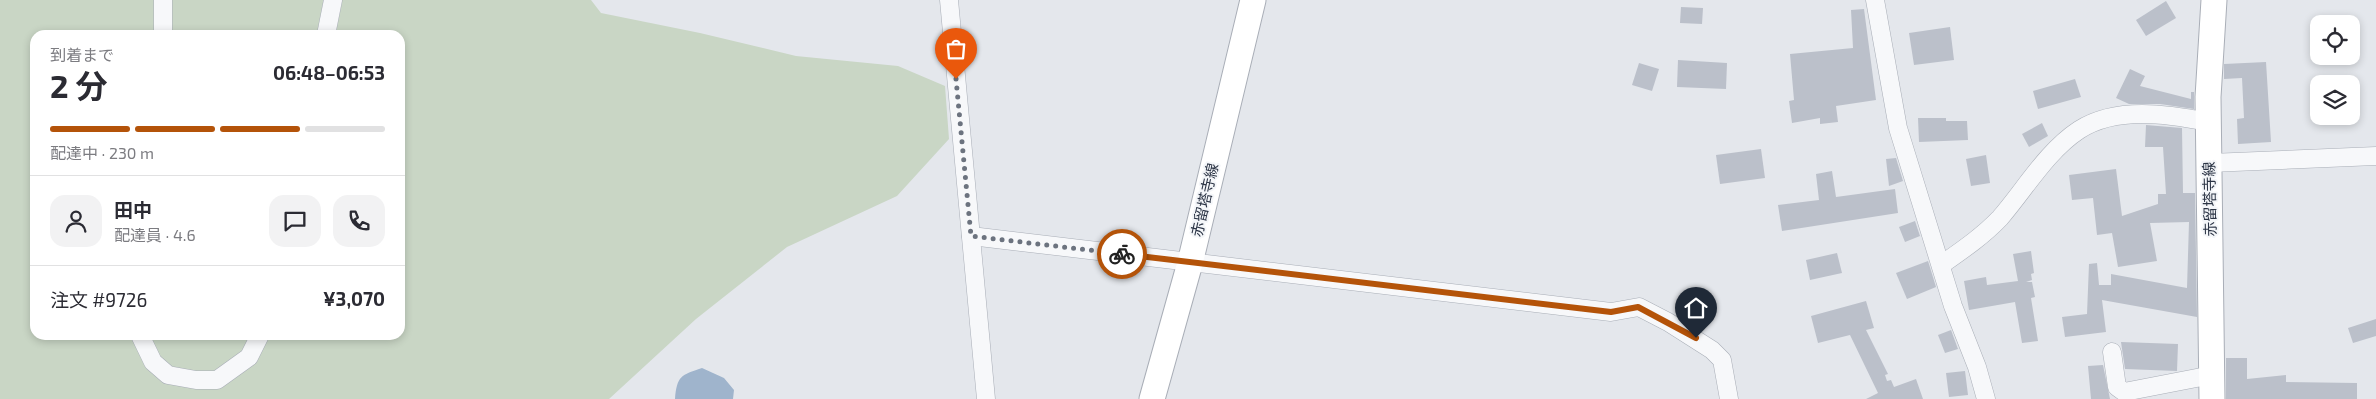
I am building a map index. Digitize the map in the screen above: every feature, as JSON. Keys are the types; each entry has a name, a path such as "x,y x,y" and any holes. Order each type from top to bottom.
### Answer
{"main road":[{"name":"赤留塔寺線","path":"1152,399 1190,263 1253,0"},
{"name":"赤留塔寺線","path":"2212,387 2208,98 2214,0"}],"street":[{"path":"162,0 163,30"},
{"path":"327,30 333,0"},
{"path":"949,0 986,399"},
{"path":"1875,0 1898,128 1941,266 1986,399"},
{"path":"1941,266 1999,219 2057,150 2079,130 2096,122 2126,116 2161,114 2208,122"},
{"path":"2210,163 2376,156"},
{"path":"971,236 1611,312 1638,307 1668,322 1712,350 1722,360 1729,399"},
{"path":"142,340 153,362 168,375 196,380 217,380 248,357 257,340"},
{"path":"2112,352 2117,387 2124,392 2212,387"}],"green space":[{"path":"0,0 591,0 601,13 700,33 796,56 898,66 945,86 949,139 897,196 787,247 696,319 609,399 0,399"}],"water":[{"path":"702,368 724,378 734,390 733,399 675,399 677,385 681,378"}],"building":[{"path":"2166,1 2176,18 2146,36 2136,20"},
{"path":"1681,7 1703,8 1702,24 1680,23"},
{"path":"1864,9 1876,100 1836,106 1838,122 1820,124 1820,118 1792,123 1789,101 1794,100 1790,54 1853,48 1851,10"},
{"path":"1950,27 1954,60 1914,65 1909,33"},
{"path":"1678,60 1727,63 1726,89 1677,87"},
{"path":"2266,62 2271,142 2238,144 2237,119 2244,118 2242,78 2224,79 2224,64"},
{"path":"1639,63 1659,69 1652,91 1632,85"},
{"path":"2130,69 2145,76 2140,86 2191,99 2191,92 2194,92 2194,109 2160,104 2129,104 2116,98"},
{"path":"2075,79 2081,97 2038,109 2033,91"},
{"path":"1918,118 1946,118 1946,121 1967,121 1968,140 1919,142"},
{"path":"2042,123 2048,136 2029,147 2022,134"},
{"path":"2146,125 2182,128 2183,193 2195,193 2197,317 2102,300 2106,332 2065,337 2062,317 2087,314 2089,264 2097,263 2099,285 2111,285 2111,274 2187,288 2189,222 2150,223 2157,261 2118,267 2112,233 2097,235 2093,198 2072,200 2069,175 2116,169 2122,216 2158,204 2158,194 2166,194 2163,147 2145,147"},
{"path":"1761,149 1765,178 1720,184 1716,155"},
{"path":"1986,155 1990,183 1971,186 1966,159"},
{"path":"1896,158 1903,181 1889,186 1886,159"},
{"path":"1832,171 1836,197 1895,189 1898,213 1782,231 1778,205 1819,200 1816,174"},
{"path":"1915,221 1920,236 1905,242 1899,227"},
{"path":"2031,251 2034,273 2031,274 2032,280 2026,282 2032,282 2035,297 2031,298 2038,341 2022,343 2015,302 1969,310 1964,281 1986,277 1987,285 2018,281 2013,254"},
{"path":"1837,253 1842,273 1810,280 1806,260"},
{"path":"1928,261 1936,287 1907,299 1896,273"},
{"path":"1866,301 1874,328 1866,330 1888,374 1885,375 1887,381 1891,380 1894,387 1916,379 1923,399 1866,399 1878,393 1850,335 1818,343 1811,316"},
{"path":"2376,319 2376,336 2353,343 2348,328"},
{"path":"1951,330 1958,349 1945,353 1938,335"},
{"path":"2121,342 2178,344 2177,371 2125,369"},
{"path":"2226,358 2247,358 2247,379 2286,375 2286,382 2357,383 2357,399 2226,399"},
{"path":"2103,365 2110,399 2091,399 2088,366"},
{"path":"1965,371 1968,395 1949,397 1946,373"}],"way so far":[{"path":"956,79 971,236 1122,254"}],"route":[{"path":"1122,254 1611,312 1638,307 1696,338"}]}
